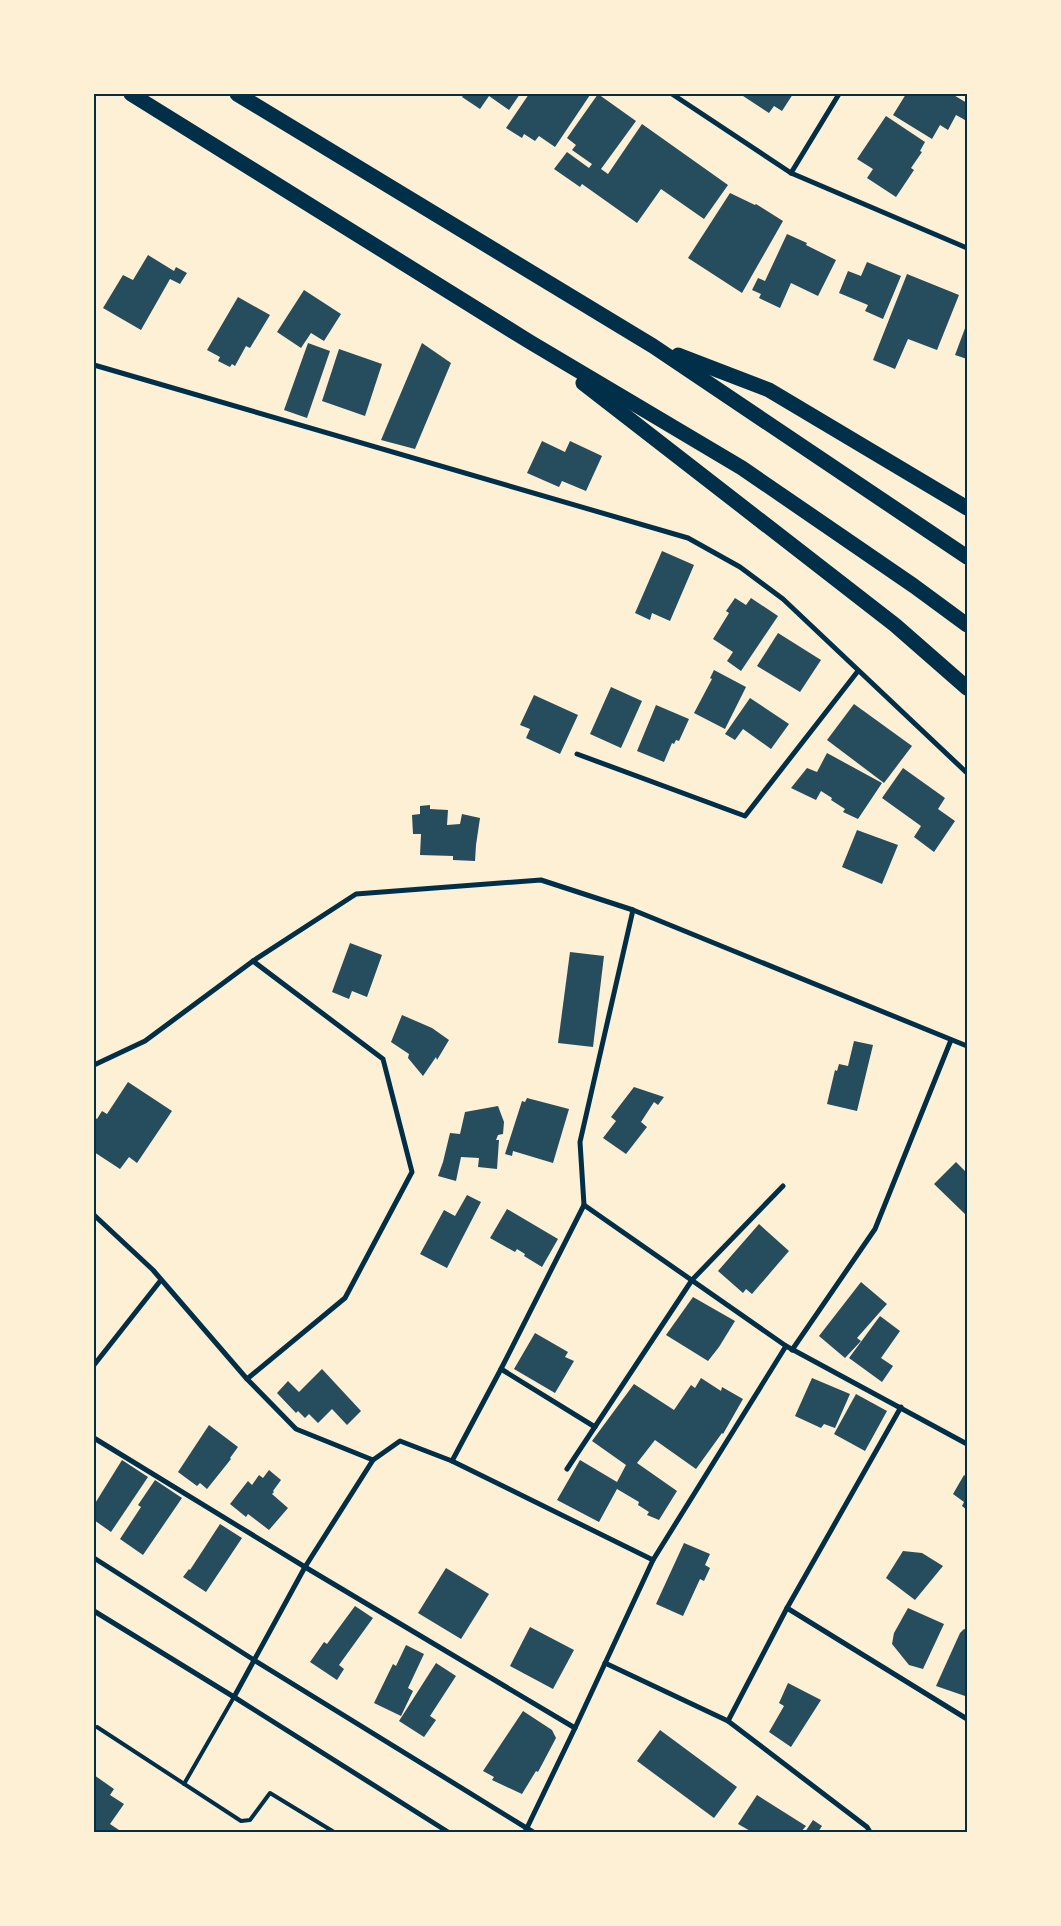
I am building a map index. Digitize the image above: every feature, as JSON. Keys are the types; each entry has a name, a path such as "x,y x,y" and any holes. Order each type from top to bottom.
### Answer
{"highway":[{"path":"131,94 530,342 742,468 914,586 967,625"},
{"path":"237,94 653,346 967,556"},
{"path":"530,342 895,625 967,688"},
{"path":"653,346 769,390 967,508"}],"street":[{"path":"672,94 791,174 967,248"},
{"path":"791,174 839,94"},
{"path":"94,365 688,538 740,567 783,599 967,773"},
{"path":"577,754 744,816 858,671"},
{"path":"94,1066 145,1041 253,961 356,894 541,880 633,910 967,1046"},
{"path":"452,1461 584,1205 580,1142 633,910"},
{"path":"246,1379 345,1298 412,1172 383,1059 253,961"},
{"path":"792,1350 875,1229 951,1040"},
{"path":"567,1469 692,1280 783,1186"},
{"path":"584,1205 792,1350 967,1444"},
{"path":"94,1215 161,1280 246,1379 296,1429 373,1460"},
{"path":"94,1365 161,1280"},
{"path":"526,1830 652,1560 786,1346"},
{"path":"501,1369 595,1427"},
{"path":"728,1721 787,1608 901,1407"},
{"path":"94,1438 305,1567 575,1728"},
{"path":"234,1697 305,1567 373,1460 400,1441 452,1461 652,1560"},
{"path":"94,1558 526,1830 534,1832"},
{"path":"787,1608 967,1719"},
{"path":"94,1610 448,1832"},
{"path":"605,1663 728,1721 867,1827 870,1832"}],"lane":[{"path":"184,1784 234,1697"},
{"path":"97,1727 241,1821 250,1820 270,1793 334,1832"}],"building":[{"path":"464,94 520,94 509,110 489,96 480,109 462,97"},
{"path":"529,94 590,95 555,147 539,136 535,141 524,134 522,138 506,128"},
{"path":"598,94 636,121 601,169 608,174 642,124 728,185 704,219 661,189 637,223 582,184 580,187 554,169 567,152 589,168 592,164 572,150 576,145 567,138"},
{"path":"740,94 793,94 782,111 774,106 769,113"},
{"path":"906,94 952,94 967,103 967,116 965,120 956,115 948,130 940,125 932,139 893,115"},
{"path":"886,116 925,142 920,151 922,152 911,168 914,170 896,197 867,178 873,169 857,159"},
{"path":"730,193 756,204 783,221 742,293 688,258"},
{"path":"787,234 836,260 818,296 791,283 780,308 759,298 761,294 752,290 758,278 765,281"},
{"path":"148,255 174,271 176,267 187,273 180,284 170,279 141,330 103,308 123,275 133,280"},
{"path":"867,262 901,276 883,319 865,311 868,305 839,293 848,271 861,276"},
{"path":"907,274 959,295 937,350 908,339 895,369 873,360"},
{"path":"304,290 341,314 324,341 311,333 301,348 277,332"},
{"path":"238,297 270,315 250,348 246,346 235,366 232,364 230,367 218,361 220,357 207,350"},
{"path":"967,323 967,359 955,355"},
{"path":"308,343 330,351 307,418 284,410"},
{"path":"422,343 451,363 415,449 381,440"},
{"path":"339,349 382,364 365,416 322,401"},
{"path":"542,441 565,452 570,441 602,456 586,491 562,481 559,487 527,473"},
{"path":"662,551 694,565 670,621 652,613 650,620 635,613"},
{"path":"735,598 746,605 751,598 778,616 741,671 727,661 733,652 713,639 729,613 726,611"},
{"path":"778,633 821,660 800,692 757,666"},
{"path":"714,670 746,687 725,729 694,713 712,679 710,678"},
{"path":"611,687 642,701 621,748 590,734"},
{"path":"534,695 578,715 560,754 526,738 530,729 520,725"},
{"path":"750,698 789,724 771,749 743,729 735,740 725,734"},
{"path":"854,704 912,746 884,783 827,740"},
{"path":"656,705 689,719 679,741 676,740 674,744 672,743 664,762 637,751"},
{"path":"827,753 882,783 858,819 843,812 845,809 821,791 816,800 791,788 807,768 817,772"},
{"path":"903,768 945,798 938,809 955,821 934,852 914,837 921,826 882,798"},
{"path":"430,805 430,809 448,810 447,825 460,824 462,814 480,818 475,861 453,860 453,856 420,855 421,834 413,834 412,815 420,814 420,806"},
{"path":"857,830 898,845 882,884 842,867"},
{"path":"350,943 382,955 367,997 352,991 349,999 332,992"},
{"path":"570,952 604,956 593,1047 558,1043"},
{"path":"402,1015 432,1028 449,1040 437,1060 436,1057 423,1076 408,1058 409,1054 391,1042"},
{"path":"854,1041 873,1045 857,1111 827,1104 835,1070 837,1071 839,1064 848,1066"},
{"path":"128,1082 172,1111 137,1163 129,1157 120,1169 94,1152 94,1117 97,1119 102,1111 107,1114"},
{"path":"634,1087 664,1097 658,1105 654,1102 641,1122 647,1127 626,1154 603,1138 616,1121 611,1117"},
{"path":"527,1098 569,1109 553,1163 513,1151 512,1156 505,1154 522,1101 525,1102"},
{"path":"498,1106 504,1122 503,1134 498,1135 496,1140 499,1140 497,1169 478,1167 479,1158 461,1157 456,1181 438,1176 450,1133 460,1134 465,1112"},
{"path":"956,1162 967,1173 967,1216 934,1184"},
{"path":"467,1195 481,1202 447,1268 420,1254 444,1210 455,1216"},
{"path":"507,1209 558,1239 542,1267 524,1256 525,1254 517,1249 515,1252 490,1238"},
{"path":"759,1224 789,1251 752,1294 746,1289 743,1293 718,1271"},
{"path":"861,1282 887,1304 857,1338 861,1341 845,1358 819,1336"},
{"path":"693,1297 735,1321 708,1361 666,1335"},
{"path":"880,1316 900,1331 881,1358 893,1366 882,1382 849,1358"},
{"path":"535,1333 568,1352 565,1357 574,1361 555,1393 514,1369"},
{"path":"322,1369 361,1411 347,1425 332,1409 318,1423 309,1414 305,1418 298,1411 296,1413 277,1393 288,1381 299,1392"},
{"path":"701,1378 721,1391 722,1387 743,1399 723,1434 696,1469 655,1440 637,1463 677,1491 659,1520 647,1515 649,1512 638,1505 639,1502 617,1489 599,1522 557,1500 580,1460 617,1482 626,1465 592,1441 634,1384 674,1410 691,1385 695,1388"},
{"path":"812,1378 850,1394 835,1428 824,1424 821,1428 795,1416"},
{"path":"856,1394 887,1411 865,1451 834,1434"},
{"path":"209,1425 238,1447 207,1489 200,1483 197,1486 178,1472"},
{"path":"122,1460 148,1477 111,1532 94,1520 94,1505"},
{"path":"269,1470 281,1480 272,1494 288,1508 269,1530 248,1514 246,1517 230,1504 248,1481 252,1485 259,1475 263,1478"},
{"path":"964,1475 967,1477 967,1510 962,1506 964,1502 953,1494"},
{"path":"155,1480 182,1498 143,1555 120,1539 141,1507 138,1505"},
{"path":"220,1524 242,1538 206,1592 183,1577 190,1570"},
{"path":"684,1543 710,1554 705,1565 710,1568 704,1581 700,1579 683,1616 656,1604"},
{"path":"903,1551 922,1553 943,1566 915,1600 886,1578"},
{"path":"446,1568 489,1594 461,1639 418,1613"},
{"path":"355,1606 373,1618 339,1665 344,1669 337,1680 310,1662 324,1642 327,1644"},
{"path":"908,1608 944,1624 923,1669 909,1665 892,1644 894,1633"},
{"path":"530,1627 574,1650 553,1689 510,1666"},
{"path":"964,1629 967,1630 967,1691 965,1696 936,1686 960,1633"},
{"path":"406,1645 424,1654 408,1688 413,1691 401,1716 374,1703 393,1664 396,1666"},
{"path":"436,1663 456,1676 430,1716 436,1720 424,1737 399,1721"},
{"path":"788,1683 821,1700 791,1747 769,1732 784,1706 779,1703"},
{"path":"523,1711 552,1730 556,1738 538,1772 536,1771 522,1794 492,1780 494,1777 483,1771"},
{"path":"660,1730 737,1787 714,1818 637,1761"},
{"path":"94,1775 114,1789 110,1795 124,1804 110,1824 119,1830 118,1832 94,1832"},
{"path":"757,1795 806,1826 801,1832 752,1832 738,1824"},
{"path":"813,1820 822,1826 818,1832 805,1832"}]}
